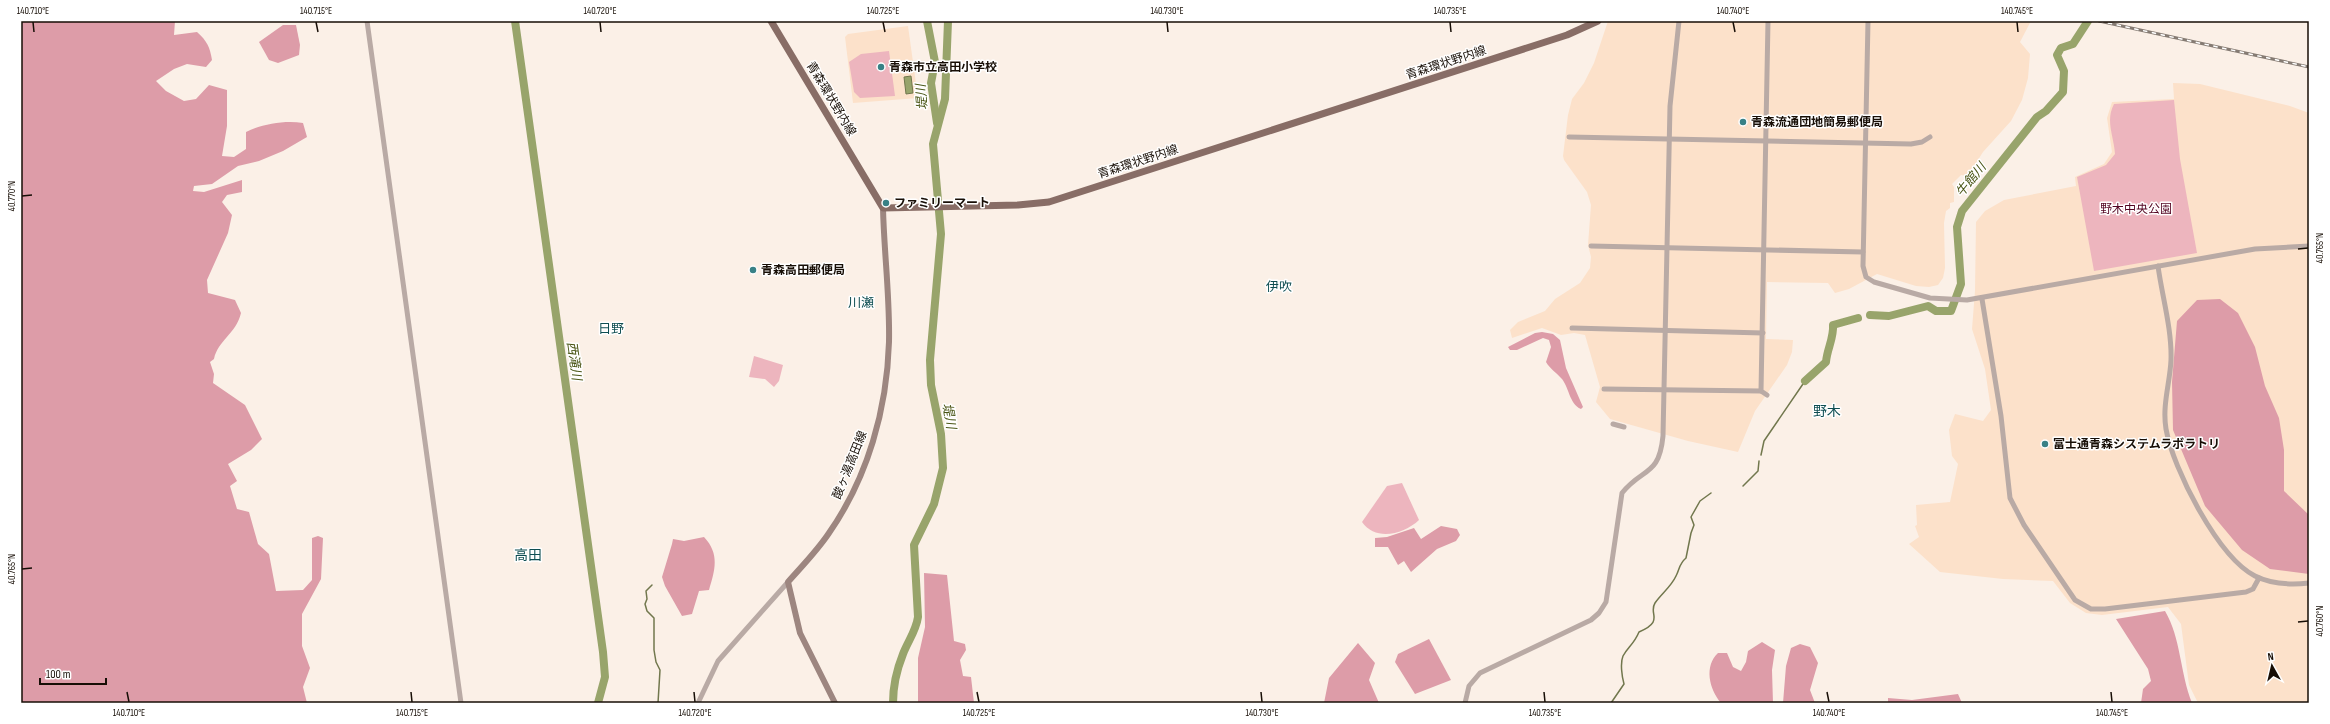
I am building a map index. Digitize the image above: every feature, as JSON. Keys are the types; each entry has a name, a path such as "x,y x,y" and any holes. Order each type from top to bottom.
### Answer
{"main road":[{"name":"青森環状野内線","path":"771,21 883,208 1018,205 1056,200 1560,38 1598,21"},
{"name":"酸ヶ湯高田線","path":"788,582 825,539 843,511 860,478 878,425 886,386 889,340 883,208"},
{"path":"788,582 800,633 835,703"}],"street":[{"path":"367,21 461,703"},
{"path":"1465,703 1469,686 1480,673 1591,620 1603,608 1606,602 1620,499 1625,489 1653,468 1660,457 1663,436 1671,83 1679,21"},
{"path":"1761,391 1768,21"},
{"path":"1868,21 1863,252 1864,270 1869,280 1918,295 1948,300 1982,299 2158,266 2265,248 2309,246"},
{"path":"1569,137 1913,144 1922,142 1930,137"},
{"path":"1591,246 1863,252"},
{"path":"2158,266 2171,359 2164,406 2168,443 2199,509 2220,544 2243,568 2259,578 2279,583 2309,583"},
{"path":"1982,299 2001,416 2010,498 2024,525 2075,600 2091,609 2105,609 2246,592 2253,589 2259,578"},
{"path":"1572,328 1762,333"},
{"path":"1604,389 1761,391 1768,395"},
{"path":"1613,424 1624,427"},
{"path":"698,703 718,661 788,582"}],"shaded area":[{"path":"21,21 175,21 174,35 197,32 208,44 212,60 206,67 187,64 174,69 156,81 166,91 184,101 196,99 209,85 227,90 227,126 222,156 234,157 246,149 246,132 252,129 281,122 303,123 307,137 283,151 259,161 238,166 212,184 194,186 193,191 204,192 242,180 242,192 227,195 222,202 232,215 228,233 207,280 208,293 235,300 241,313 239,320 219,347 214,359 210,362 214,374 213,383 245,405 262,439 251,450 228,464 237,481 230,486 237,509 249,512 258,544 269,554 276,591 303,590 312,580 312,538 318,536 323,538 321,579 302,614 302,646 310,668 303,687 307,703 21,703"},
{"path":"1608,21 2031,21 2020,42 2030,54 2028,78 2022,100 2011,121 1983,152 1969,174 1967,176 1961,175 1952,184 1954,187 1954,202 1950,203 1950,208 1946,211 1944,223 1945,268 1943,278 1938,285 1929,287 1916,286 1877,274 1849,289 1835,293 1828,283 1767,282 1766,339 1793,340 1792,352 1787,365 1755,411 1738,452 1688,441 1610,419 1596,402 1600,387 1585,335 1574,333 1561,335 1542,328 1512,338 1510,330 1518,322 1545,311 1555,299 1580,283 1590,268 1591,257 1588,245 1591,205 1587,192 1564,160 1563,156 1568,115 1572,99 1584,83 1594,63"},
{"path":"283,25 296,25 300,45 299,55 278,63 269,60 259,42"},
{"name":"青森市立高田小学校","path":"908,26 918,98 853,103 845,37 848,34"},
{"path":"911,76 913,93 906,94 904,77"},
{"path":"2173,83 2200,84 2290,106 2309,113 2309,703 2198,703 2189,685 2181,624 2168,607 2102,615 2086,613 2070,603 2053,581 2003,579 1940,572 1909,544 1919,537 1915,526 1917,525 1916,505 1950,502 1958,464 1952,456 1949,430 1955,414 1983,421 1991,410 1985,369 1972,329 1975,291 1976,222 1985,211 2004,200 2076,186 2075,177 2104,164 2112,152 2107,118 2112,102 2174,99"},
{"path":"2220,299 2238,313 2255,347 2265,386 2279,418 2284,450 2284,491 2309,515 2309,574 2270,569 2242,550 2205,506 2173,430 2172,382 2177,321 2197,300"},
{"path":"1542,332 1553,334 1560,340 1566,368 1583,407 1581,409 1574,403 1564,381 1549,367 1546,362 1551,347 1549,340 1543,338 1517,350 1510,350 1508,347 1535,333"},
{"path":"1441,526 1457,529 1460,535 1456,541 1437,549 1411,572 1404,561 1398,565 1388,547 1375,547 1375,538 1387,537 1414,528 1421,539"},
{"path":"704,537 709,543 715,562 711,583 709,590 699,591 692,614 682,616 665,586 662,577 673,539 684,541"},
{"path":"924,573 947,575 954,641 965,644 966,650 960,660 963,676 971,677 974,703 918,703 918,658 925,627"},
{"path":"2165,611 2174,633 2192,703 2141,703 2143,689 2151,681 2148,669 2116,619"},
{"path":"1429,639 1451,680 1415,694 1395,662 1398,654"},
{"path":"1762,642 1775,650 1772,670 1773,703 1721,703 1714,691 1710,678 1711,664 1714,658 1718,653 1727,653 1733,667 1741,671 1746,662 1748,651"},
{"path":"1358,643 1375,663 1369,680 1379,703 1324,703 1329,678"},
{"path":"1800,644 1810,647 1818,663 1810,690 1815,703 1783,703 1786,666 1791,648"},
{"path":"1958,694 1962,703 1888,703 1888,698 1912,700"}],"green space":[{"path":"889,51 895,96 860,98 854,92 849,62 861,54"},
{"name":"野木中央公園","path":"2174,100 2180,159 2197,253 2094,271 2077,177 2106,165 2115,154 2110,123 2111,110 2114,104"},
{"path":"754,356 783,365 779,381 774,387 765,379 749,377"},
{"path":"1402,483 1419,520 1406,529 1390,534 1382,534 1368,528 1362,522 1387,486"}],"waterway":[{"name":"西滝川","path":"515,21 603,652 605,677 598,703"},
{"name":"堤川","path":"927,21 935,62 931,83 937,123"},
{"name":"堤川","path":"893,703 899,666 905,649 916,627 918,617 914,545 934,504 943,468 941,434 931,385 930,360 941,234 933,144 945,99 948,21"},
{"name":"牛館川","path":"1870,315 1889,316 1928,306 1936,311 1951,311 1961,284 1957,227 1962,211 2037,117 2046,111 2063,92 2064,71 2057,55 2061,48 2073,44 2088,21"},
{"name":"牛館川","path":"1805,381 1826,362 1833,325 1858,318"},
{"path":"1761,455 1764,441 1805,381"},
{"path":"1743,486 1758,471 1759,461"},
{"path":"1611,703 1624,684 1621,666 1623,656 1639,632 1647,628 1654,621 1653,607 1655,603 1671,584 1681,564 1686,558 1694,525 1691,517 1700,501 1711,493"},
{"path":"652,585 646,591 647,599 645,604 647,611 654,618 654,650 656,662 660,670 658,703"}],"railway":[{"path":"2099,21 2309,67"}],"place":[{"name":"青森市立高田小学校","path":"881,67"},
{"name":"青森流通団地簡易郵便局","path":"1743,122"},
{"name":"ファミリーマート","path":"886,203"},
{"name":"青森高田郵便局","path":"753,270"},
{"name":"富士通青森システムラボラトリ","path":"2045,444"}],"district":[{"name":"伊吹","path":"1279,287"},
{"name":"川瀬","path":"861,303"},
{"name":"日野","path":"611,329"},
{"name":"野木","path":"1827,411"},
{"name":"高田","path":"528,555"}]}
